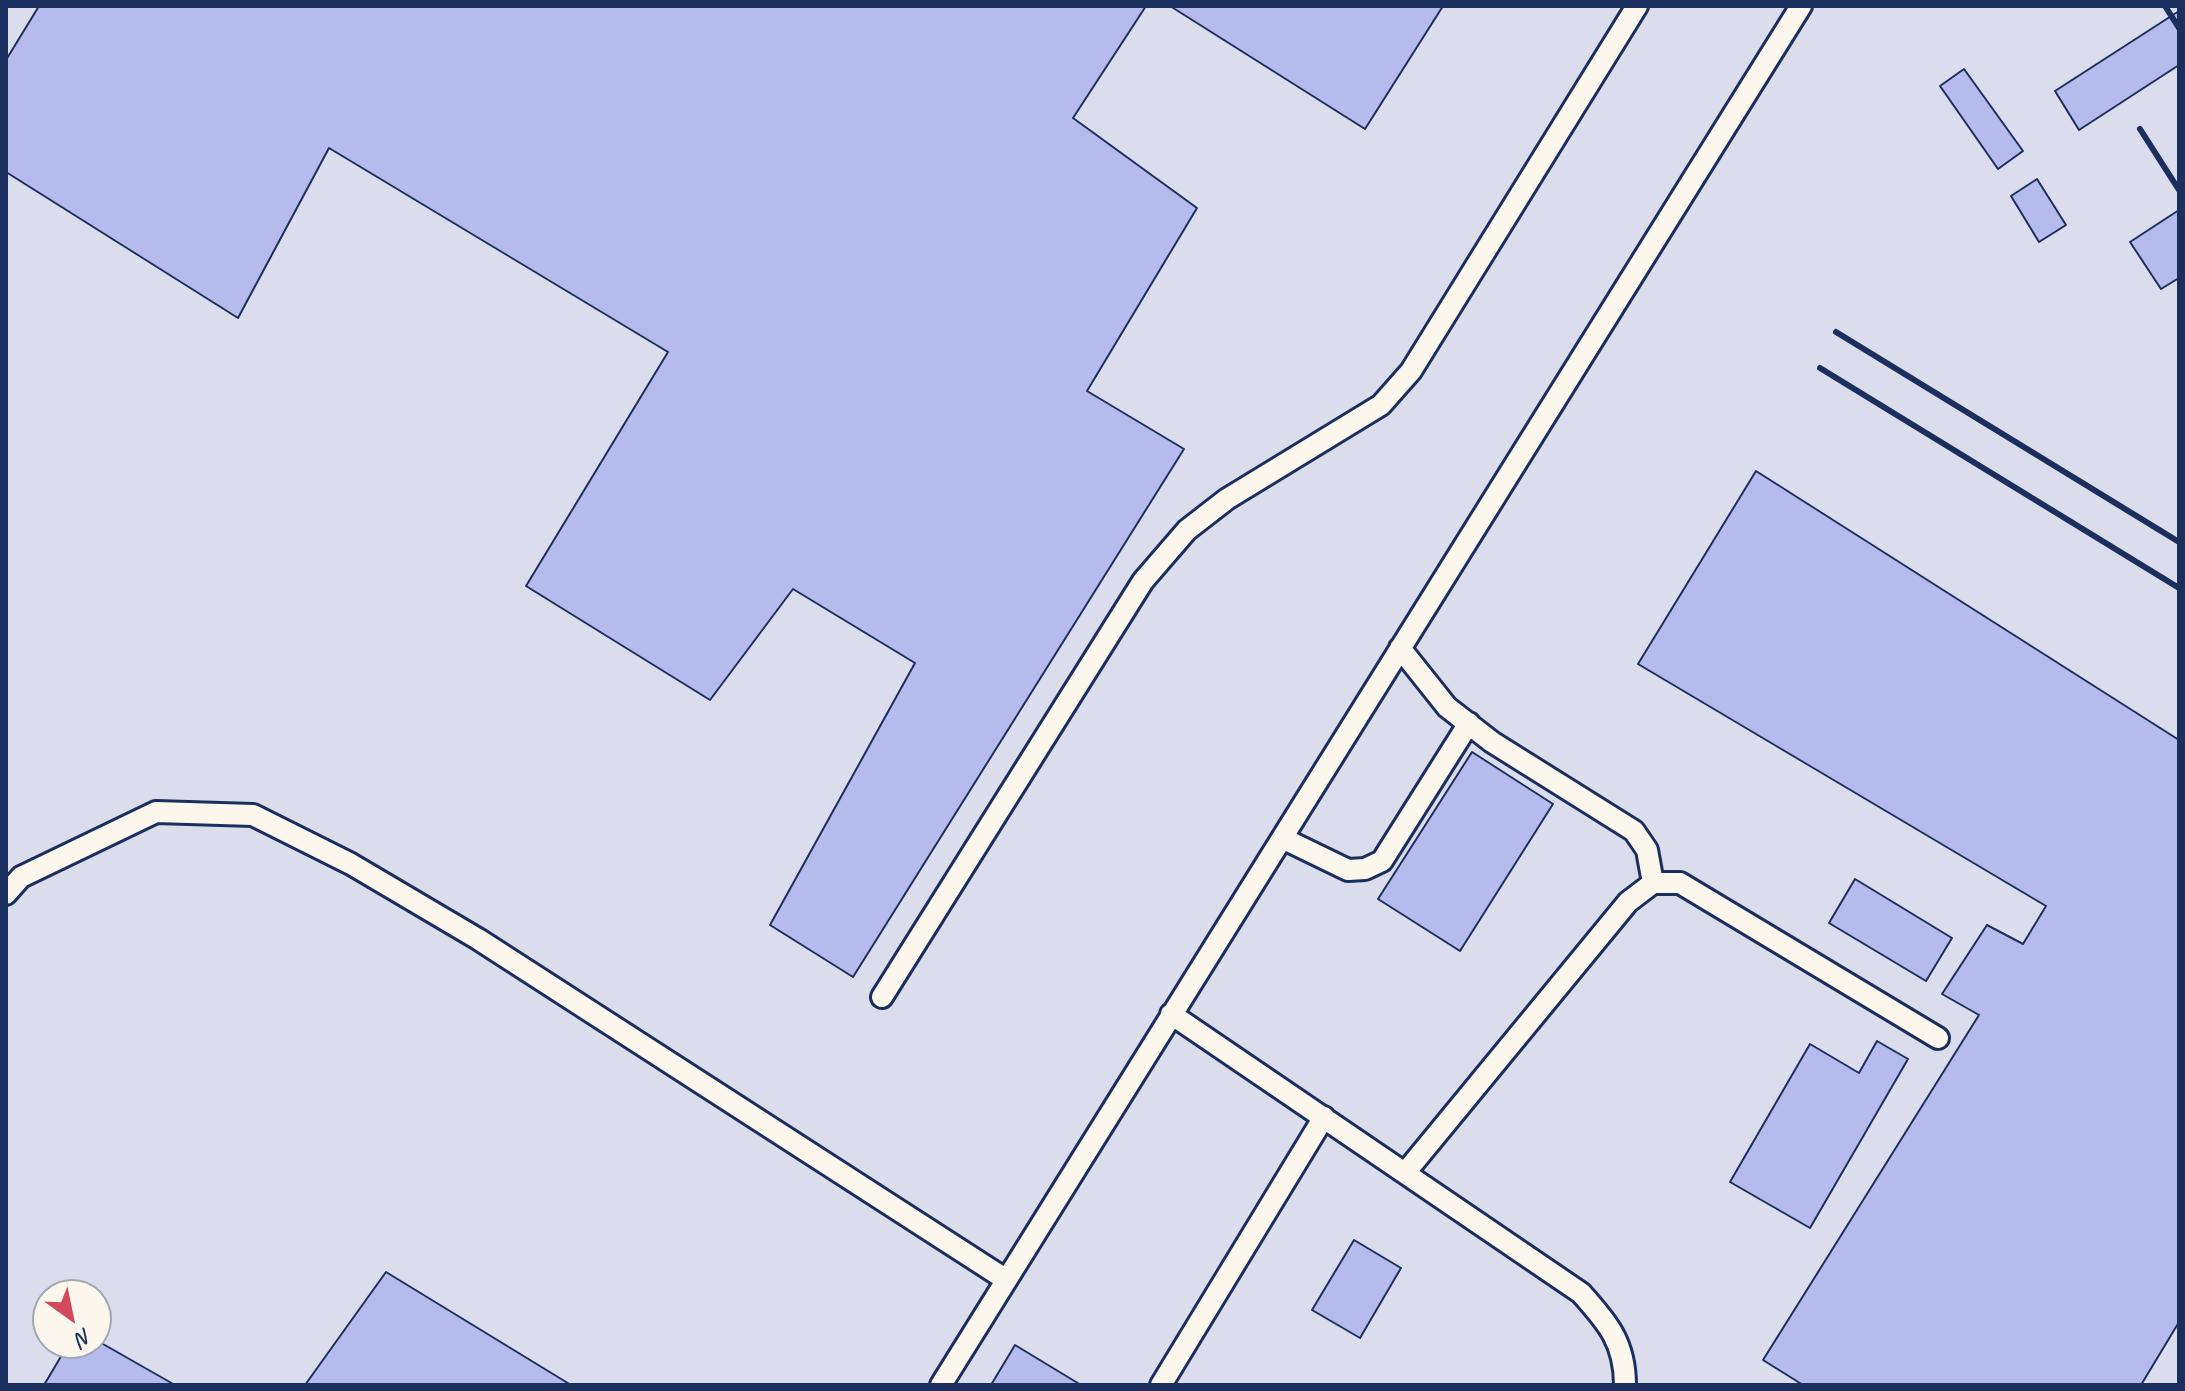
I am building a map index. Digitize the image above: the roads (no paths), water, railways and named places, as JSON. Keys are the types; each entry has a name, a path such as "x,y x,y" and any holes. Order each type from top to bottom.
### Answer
{"lane":[{"path":"882,997 1143,581 1187,530 1227,499 1381,405 1411,371 1637,6"},
{"path":"941,1385 1801,6"},
{"path":"1400,648 1447,707 1492,742 1634,831 1647,850 1653,883"},
{"path":"1282,838 1348,870 1365,869 1382,861 1469,723"},
{"path":"6,894 21,877 156,812 253,815 351,864 478,939 1005,1279"},
{"path":"1405,1173 1628,902 1653,883 1680,883 1938,1038"},
{"path":"1171,1014 1581,1293 1618,1341 1625,1385"},
{"path":"1161,1385 1324,1117"}],"railway":[{"path":"2165,6 2179,28"},
{"path":"2140,129 2179,190"},
{"path":"1836,332 2179,542"},
{"path":"1820,368 2179,588"}]}
